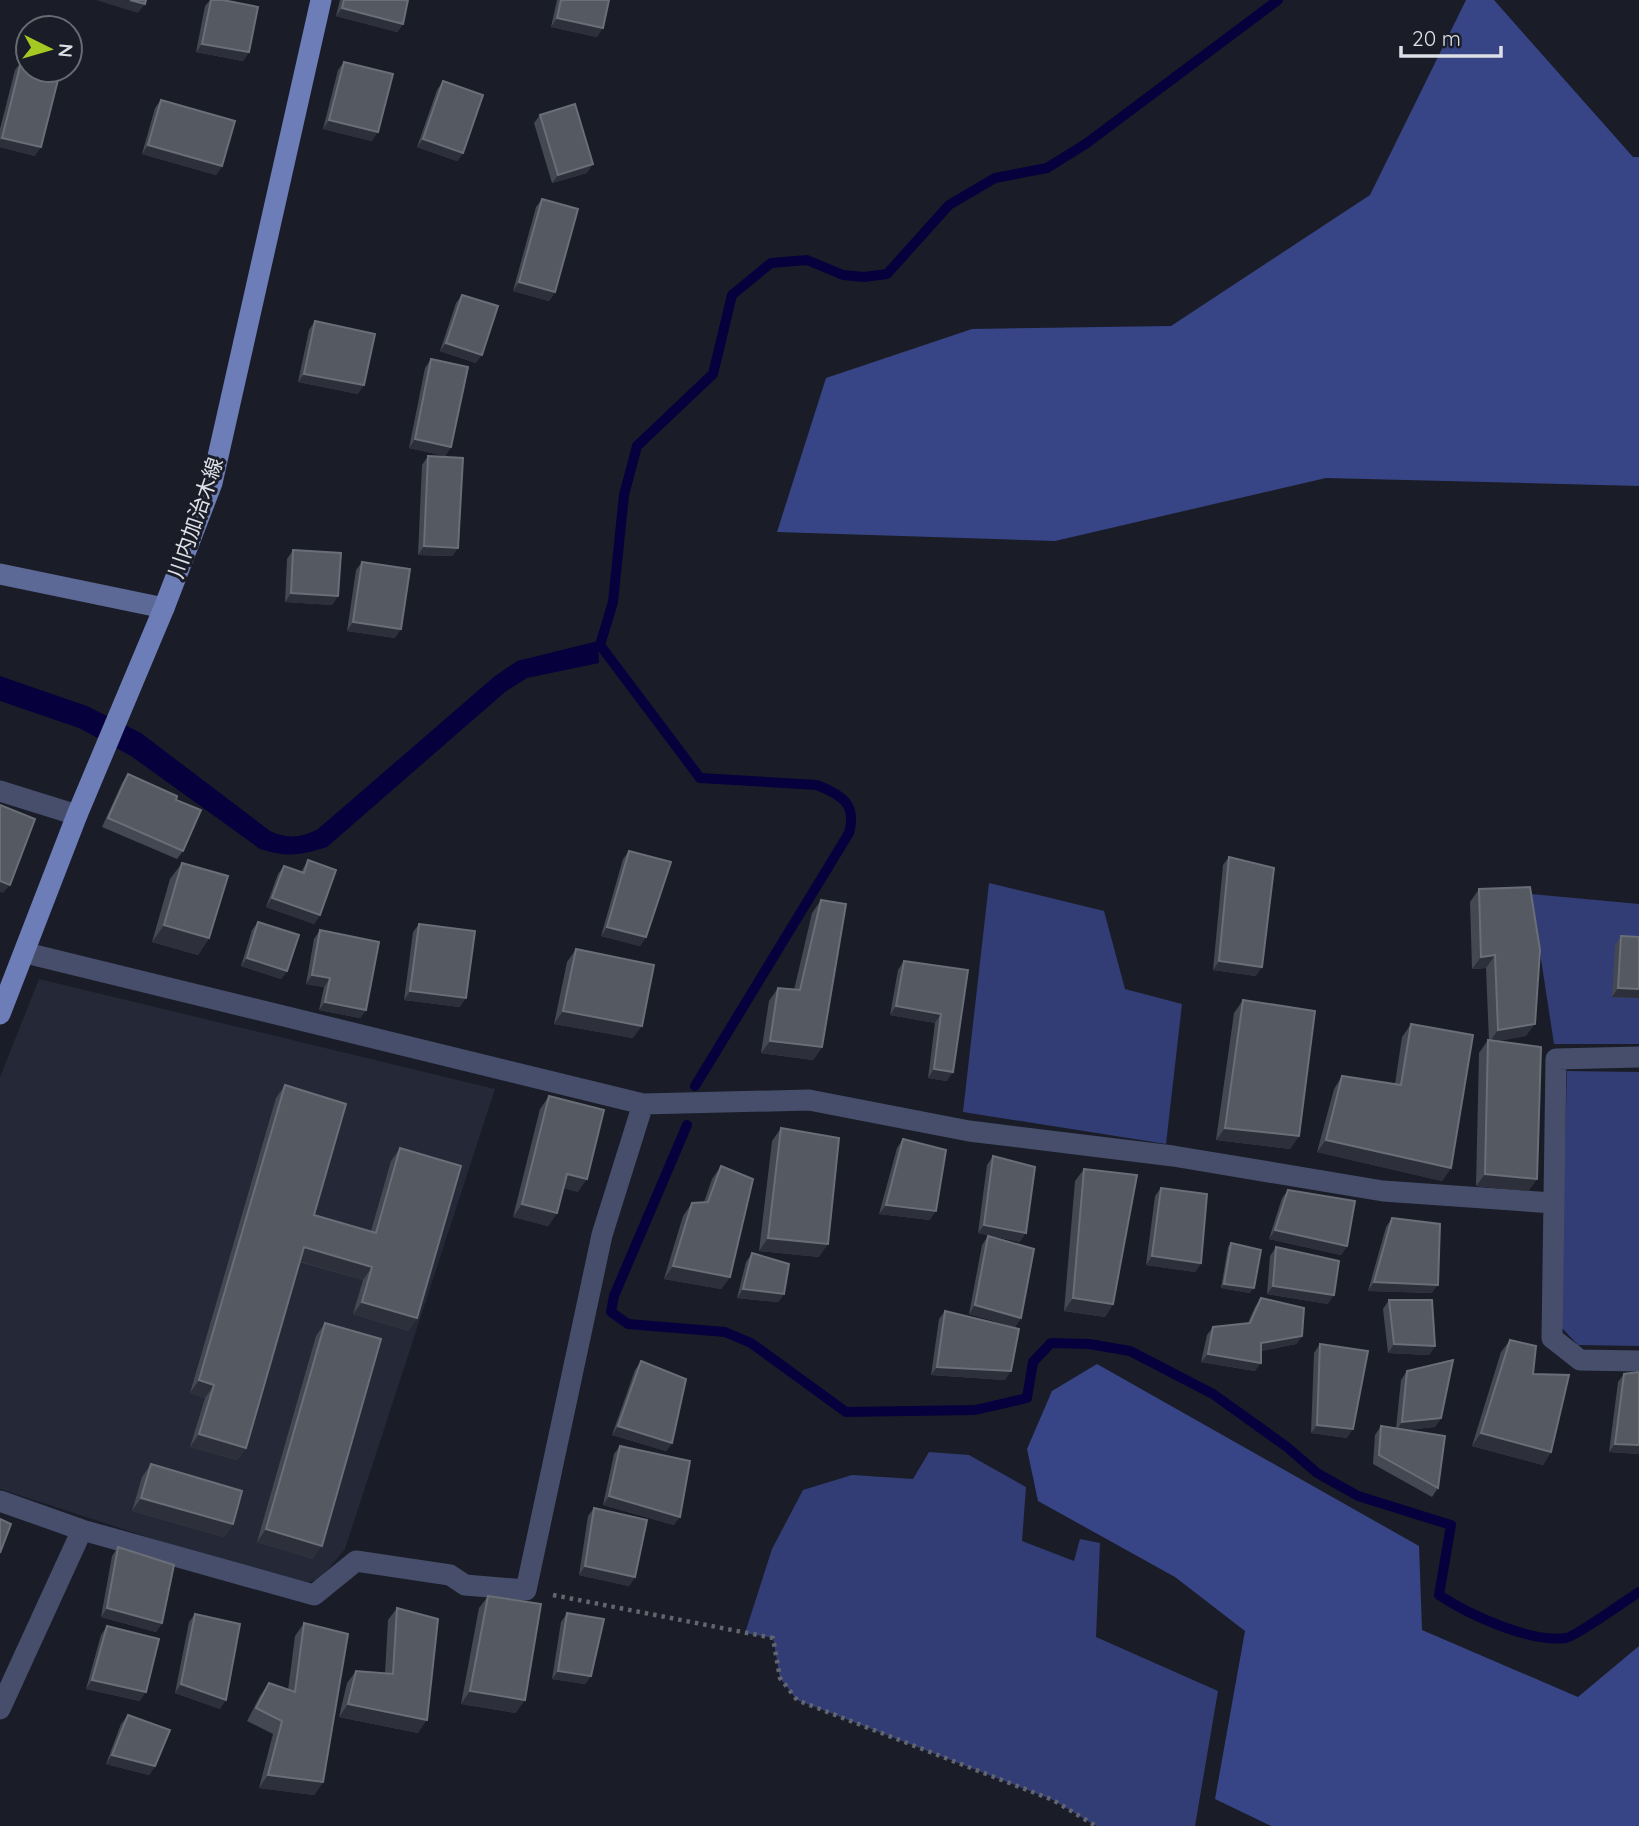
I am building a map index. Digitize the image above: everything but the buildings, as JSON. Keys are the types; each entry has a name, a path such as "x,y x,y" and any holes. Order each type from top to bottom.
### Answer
{"main road":[{"name":"川内加治木線","path":"0,1014 26,953 77,815 164,608 212,483 321,0"},
{"path":"0,574 164,608"}],"street":[{"path":"0,791 77,815"},
{"path":"26,953 643,1104 809,1100 969,1131 1173,1156 1382,1191 1553,1203"},
{"path":"1639,1057 1556,1059 1552,1338 1580,1360 1639,1361"},
{"path":"0,1501 82,1530 314,1595 356,1561 450,1575 465,1585 526,1590 602,1235 643,1104"},
{"path":"0,1709 82,1530"}],"path":[{"path":"526,1590 773,1638 780,1678 797,1700 1054,1800 1096,1826"}],"shaded area":[{"path":"1466,0 1494,0 1633,157 1639,157 1639,486 1326,478 1055,541 777,532 826,378 972,329 1171,326 1370,195"},
{"path":"598,641 599,663 527,678 505,692 327,847 294,854 279,854 260,849 131,756 79,728 0,701 0,676 87,706 141,733 270,831 294,836 318,829 495,676 517,661"},
{"path":"989,883 1104,911 1125,989 1182,1004 1166,1144 963,1112"},
{"path":"1531,894 1639,904 1639,1044 1554,1044"},
{"path":"39,979 495,1089 345,1549 321,1578 298,1586 0,1489 0,1077"},
{"path":"1567,1071 1639,1072 1639,1346 1578,1345 1560,1326"},
{"path":"1097,1364 1419,1546 1422,1630 1578,1697 1639,1646 1639,1826 1271,1826 1215,1799 1245,1631 1175,1577 1038,1501 1027,1449 1052,1391"},
{"path":"929,1452 969,1455 1026,1487 1022,1541 1074,1561 1080,1539 1100,1543 1096,1637 1218,1691 1195,1826 1096,1826 1053,1800 797,1700 780,1678 773,1638 745,1633 772,1549 803,1490 852,1475 913,1479"}],"waterway":[{"path":"695,1086 849,833 851,815 840,797 817,785 700,778 600,645 613,602 624,495 637,446 713,374 732,295 771,263 807,260 843,275 864,277 887,274 949,205 995,178 1047,168 1087,143 1278,0"},
{"path":"687,1125 614,1296 611,1312 628,1324 725,1332 751,1343 846,1412 975,1410 1027,1398 1033,1362 1051,1343 1089,1344 1130,1351 1213,1394 1287,1447 1317,1473 1358,1496 1451,1525 1439,1595 1482,1618 1517,1632 1566,1638 1639,1592"}]}
